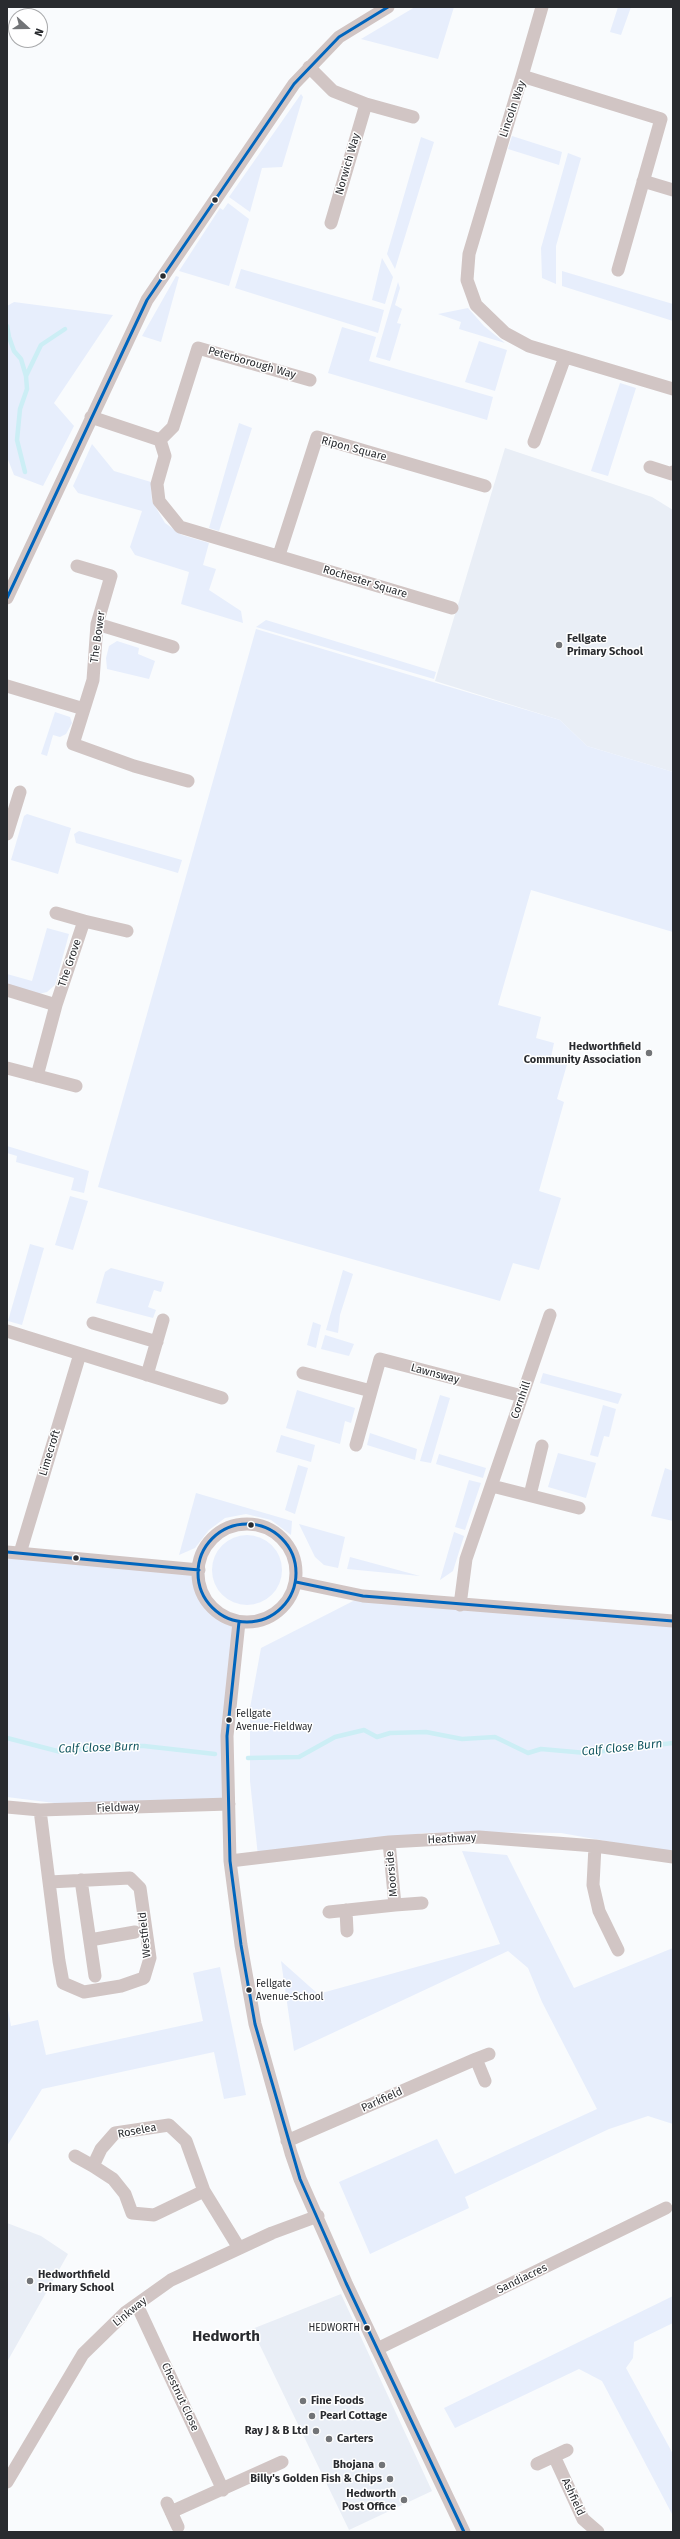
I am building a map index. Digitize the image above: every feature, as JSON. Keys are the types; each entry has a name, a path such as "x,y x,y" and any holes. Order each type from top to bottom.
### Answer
{"street":[{"path":"7,598 90,417 147,300 294,84 339,37 388,7"},
{"path":"522,76 542,7"},
{"path":"309,67 333,91 366,104 413,117"},
{"name":"Lincoln Way","path":"618,270 661,119 522,76 469,254 467,280 476,305 505,333 529,346 673,389"},
{"name":"Norwich Way","path":"331,223 366,104"},
{"path":"643,181 673,190"},
{"name":"Peterborough Way","path":"160,440 174,427 198,348 310,380"},
{"path":"534,442 565,357"},
{"path":"90,417 160,440 165,456 157,484 159,502 180,526 279,555"},
{"name":"Ripon Square","path":"279,555 317,438 485,486"},
{"path":"650,467 672,474 673,472"},
{"name":"Rochester Square","path":"279,555 452,608"},
{"name":"The Bower","path":"78,566 110,576 98,624 93,680 73,744 134,766 188,781"},
{"path":"98,624 173,646"},
{"path":"7,686 84,709"},
{"path":"7,831 20,792"},
{"path":"56,913 127,931"},
{"name":"The Grove","path":"37,1076 56,1005 84,921"},
{"path":"7,990 56,1005"},
{"path":"7,1068 76,1086"},
{"name":"Cornhill","path":"460,1605 466,1559 550,1315"},
{"path":"147,1375 163,1320"},
{"path":"93,1323 157,1342"},
{"path":"7,1331 222,1398"},
{"name":"Limecroft","path":"14,1552 80,1354"},
{"name":"Lawnsway","path":"356,1445 380,1359 522,1396"},
{"path":"303,1373 371,1391"},
{"path":"530,1495 542,1446"},
{"path":"492,1486 580,1508"},
{"path":"250,1524 263,1527 276,1533 286,1543 293,1554 296,1568 296,1582 292,1594 276,1613 264,1619 239,1622 227,1618 207,1601 201,1589 199,1570 203,1554 212,1539 223,1530 236,1525 250,1524"},
{"path":"14,1552 199,1570"},
{"path":"296,1582 363,1596 673,1621"},
{"path":"239,1622 227,1736 230,1861 241,1946 255,2024 287,2142 300,2179 377,2349 464,2532"},
{"name":"Fieldway","path":"7,1807 40,1810 229,1804"},
{"name":"Westfield","path":"40,1810 49,1882 64,1983 84,1992 122,1986 144,1978 150,1958 140,1888 130,1878 49,1882"},
{"name":"Heathway","path":"230,1861 389,1842 479,1838 596,1846 673,1858"},
{"name":"Moorside","path":"389,1842 395,1905"},
{"path":"596,1846 593,1885 599,1911 618,1950"},
{"path":"81,1880 95,1976"},
{"name":"Moorside","path":"329,1912 422,1903"},
{"path":"346,1910 347,1931"},
{"name":"Westfield","path":"90,1940 135,1932"},
{"name":"Parkfield","path":"287,2142 489,2054"},
{"path":"476,2059 486,2081"},
{"name":"Roselea","path":"93,2166 101,2149 115,2133 169,2125 186,2141 204,2191 239,2248"},
{"path":"75,2156 113,2180 121,2189 132,2213 154,2215 204,2191"},
{"name":"Sandiacres","path":"377,2349 666,2208"},
{"name":"Linkway","path":"7,2482 83,2354 137,2305 171,2280 239,2248 318,2216"},
{"name":"Chestnut Close","path":"137,2305 223,2490"},
{"path":"537,2464 567,2450"},
{"name":"Ashfield","path":"554,2456 583,2519 598,2532"},
{"path":"178,2527 169,2508 223,2490 282,2462"}],"shaded area":[{"path":"415,7 454,7 438,59 361,39"},
{"path":"618,7 631,7 621,35 610,32"},
{"path":"301,94 303,97 282,167 262,168 250,212 229,197"},
{"path":"512,136 562,152 559,165 508,149"},
{"path":"421,137 434,142 395,269 387,254"},
{"path":"568,153 581,158 556,246 556,284 542,278 541,248"},
{"path":"228,203 249,219 229,286 179,271 220,208 223,210"},
{"path":"382,258 393,277 385,304 372,300"},
{"path":"241,269 384,310 378,333 235,288"},
{"path":"562,271 673,304 673,321 562,286"},
{"path":"176,276 179,277 161,342 142,336"},
{"path":"398,282 400,288 395,305 402,309 397,323 401,324 390,361 376,357"},
{"path":"14,302 113,315 54,403 74,426 43,486 14,475 7,457 7,306"},
{"path":"468,308 484,326 505,343 459,329 461,322 438,314"},
{"path":"342,327 376,337 369,361 493,397 487,420 328,373"},
{"path":"479,341 507,350 495,391 465,382"},
{"path":"620,383 636,388 608,476 591,471"},
{"path":"239,423 252,428 219,531 209,528"},
{"path":"92,444 114,471 151,482 152,501 165,523 182,535 209,543 203,565 216,569 209,590 241,611 243,623 181,604 189,572 135,555 130,547 142,511 78,493 73,486"},
{"name":"Fellgate Primary School","path":"505,448 652,497 673,510 673,772 587,746 560,720 435,681"},
{"path":"266,620 436,672 434,679 256,627"},
{"path":"256,629 560,720 587,746 673,772 673,932 531,890 498,1005 541,1017 536,1038 554,1043 551,1057 568,1061 557,1099 564,1102 539,1191 561,1198 539,1270 513,1263 500,1301 98,1187"},
{"path":"117,641 139,648 138,654 155,661 149,679 107,669 106,658 109,646"},
{"path":"55,712 70,717 72,723 66,734 60,737 53,735 47,756 41,754"},
{"path":"27,814 71,828 58,874 11,860 24,816"},
{"path":"79,831 182,860 178,873 76,843 74,834"},
{"path":"47,928 69,934 55,985 47,992 39,994 7,984 7,974 32,981"},
{"path":"7,1146 89,1171 84,1193 71,1190 74,1178 16,1162 17,1156 7,1153"},
{"path":"70,1196 88,1201 73,1250 55,1245"},
{"path":"30,1244 44,1248 22,1325 8,1321"},
{"path":"111,1268 164,1282 161,1292 154,1290 148,1307 156,1310 153,1318 96,1303 105,1272"},
{"path":"343,1270 353,1274 340,1315 338,1333 326,1330"},
{"path":"313,1322 321,1325 316,1348 307,1345"},
{"path":"325,1335 354,1344 349,1356 321,1349"},
{"path":"543,1373 622,1394 618,1404 540,1383"},
{"path":"297,1390 355,1408 351,1423 345,1421 340,1444 286,1428"},
{"path":"440,1395 450,1398 431,1463 420,1461"},
{"path":"603,1405 616,1409 609,1437 604,1436 598,1457 590,1455"},
{"path":"370,1433 417,1449 415,1460 367,1445"},
{"path":"281,1435 315,1445 311,1462 276,1452"},
{"path":"558,1453 596,1463 586,1498 548,1487"},
{"path":"439,1454 486,1468 483,1478 436,1464"},
{"path":"298,1465 308,1468 295,1514 285,1510"},
{"path":"665,1468 673,1471 673,1521 651,1516"},
{"path":"469,1480 481,1483 465,1530 455,1527"},
{"path":"196,1493 292,1521 291,1535 271,1520 246,1514 225,1518 209,1530 195,1548 179,1555"},
{"path":"299,1524 345,1537 338,1568 324,1565 315,1557"},
{"path":"454,1532 464,1536 453,1571 440,1580"},
{"path":"247,1535 260,1538 272,1545 279,1557 282,1570 279,1583 272,1595 260,1602 247,1605 234,1602 222,1595 215,1583 212,1570 215,1557 222,1545 234,1538"},
{"path":"7,1552 199,1570 201,1589 207,1601 227,1618 239,1622 229,1804 62,1804 7,1797"},
{"path":"350,1557 420,1576 347,1569"},
{"path":"363,1596 673,1621 673,1853 561,1833 475,1832 422,1833 389,1842 258,1856 250,1781 250,1708 261,1648"},
{"path":"462,1851 507,1855 574,1988 673,1948 673,2124 648,2116 609,2129 465,2197 469,2208 370,2254 339,2182 437,2139 455,2174 597,2109 542,2002 528,1968 508,1951 294,2051 281,1961 318,1994 500,1944"},
{"path":"220,1967 246,2095 224,2099 214,2052 42,2089 7,2146 7,2005 11,2026 38,2020 46,2055 203,2021 193,1973"},
{"name":"Hedworthfield Primary School","path":"7,2223 41,2236 68,2254 7,2362"},
{"path":"341,2294 432,2491 349,2530 252,2329"},
{"path":"673,2296 673,2323 634,2342 633,2358 626,2368 673,2454 673,2516 602,2381 579,2369 455,2428 444,2408"}],"waterway":[{"path":"7,326 14,351 21,359 26,376 27,389 20,409 17,440 25,472"},
{"path":"26,376 41,345 65,329"},
{"name":"Calf Close Burn","path":"248,1758 299,1757 335,1737 364,1730 377,1737 390,1733 426,1732 462,1739 495,1737 528,1753 541,1749 586,1753 673,1743"},
{"name":"Calf Close Burn","path":"7,1738 61,1752 104,1746 144,1746 215,1754"}],"transit line":[{"path":"7,598 147,300 294,84 339,37 388,7"},
{"path":"247,1524 266,1528 281,1539 292,1554 296,1573 292,1592 281,1607 266,1618 247,1622 228,1618 213,1607 202,1592 198,1573 202,1554 213,1539 228,1528 247,1524"},
{"path":"7,1552 199,1570"},
{"path":"296,1582 363,1596 673,1621"},
{"path":"239,1622 227,1736 230,1861 241,1945 255,2024 300,2179 346,2283 464,2532"}],"place":[{"name":"Fellgate Primary School","path":"559,645"},
{"name":"Hedworthfield Community Association","path":"649,1053"},
{"name":"Fellgate Avenue-Fieldway","path":"229,1720"},
{"name":"Fellgate Avenue-School","path":"249,1990"},
{"name":"Hedworthfield Primary School","path":"30,2281"},
{"name":"HEDWORTH","path":"367,2328"},
{"name":"Fine Foods","path":"303,2401"},
{"name":"Pearl Cottage","path":"312,2416"},
{"name":"Ray J & B Ltd","path":"316,2431"},
{"name":"Carters","path":"329,2439"},
{"name":"Bhojana","path":"382,2465"},
{"name":"Billy's Golden Fish & Chips","path":"390,2479"},
{"name":"Hedworth Post Office","path":"404,2500"}],"district":[{"name":"Hedworth","path":"226,2337"}]}
